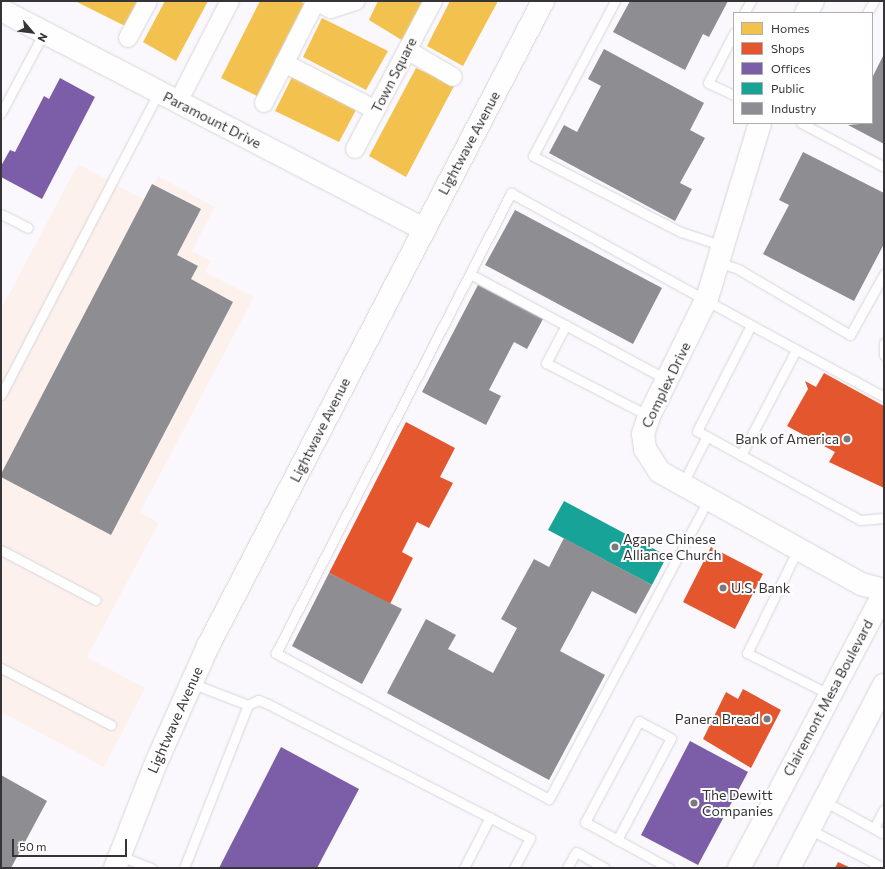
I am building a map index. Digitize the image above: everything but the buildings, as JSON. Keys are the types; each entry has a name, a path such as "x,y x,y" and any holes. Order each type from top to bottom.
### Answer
{"main road":[{"name":"Lightwave Avenue","path":"118,862 191,683 543,1"},
{"path":"807,12 813,1"},
{"name":"Paramount Drive","path":"1,10 424,229"},
{"name":"Complex Drive","path":"760,124 706,298 668,380 649,416 643,434 645,449 660,472 867,587 884,591"},
{"name":"Clairemont Mesa Boulevard","path":"739,868 884,591"},
{"path":"789,868 884,685"}],"street":[{"path":"128,38 148,1"},
{"path":"168,97 230,1"},
{"path":"264,103 316,1 331,9 356,1"},
{"name":"Town Square","path":"355,149 433,1"},
{"path":"407,50 453,76"},
{"path":"284,63 376,110"}],"lane":[{"path":"615,1 533,156 681,232 720,254 738,269 850,335 884,274"},
{"path":"745,12 751,1"},
{"path":"868,12 874,1"},
{"path":"1,113 44,32"},
{"path":"733,35 708,83 733,95"},
{"path":"1,395 168,97"},
{"path":"803,124 884,167"},
{"path":"708,500 549,799 276,653 511,193 706,298 750,325 884,397"},
{"path":"1,214 28,228"},
{"path":"470,274 668,380"},
{"path":"566,325 546,363 649,416"},
{"path":"750,325 698,431 860,520 884,518"},
{"path":"884,343 884,355"},
{"path":"741,455 796,350"},
{"path":"682,484 707,436"},
{"path":"798,549 747,653 829,694"},
{"path":"1,550 96,600"},
{"path":"1,668 111,725"},
{"path":"191,683 248,706"},
{"path":"184,868 248,706 258,700 530,838 514,868"},
{"path":"617,840 671,738 639,721 585,822 617,840 670,868"},
{"path":"824,801 884,834"},
{"path":"874,828 884,809"},
{"path":"464,868 490,817"},
{"path":"809,829 880,866"},
{"path":"567,868 576,852 605,868"},
{"path":"118,862 152,868"}],"shaded area":[{"path":"78,164 145,200 158,176 215,207 192,251 211,261 205,272 254,297 140,512 159,523 87,657 145,688 104,767 1,712 1,309"}],"place":[{"name":"Bank of America","path":"847,439"},
{"name":"Agape Chinese Alliance Church","path":"615,547"},
{"name":"U.S. Bank","path":"723,588"},
{"name":"Panera Bread","path":"767,719"},
{"name":"The Dewitt Companies","path":"694,803"}]}
